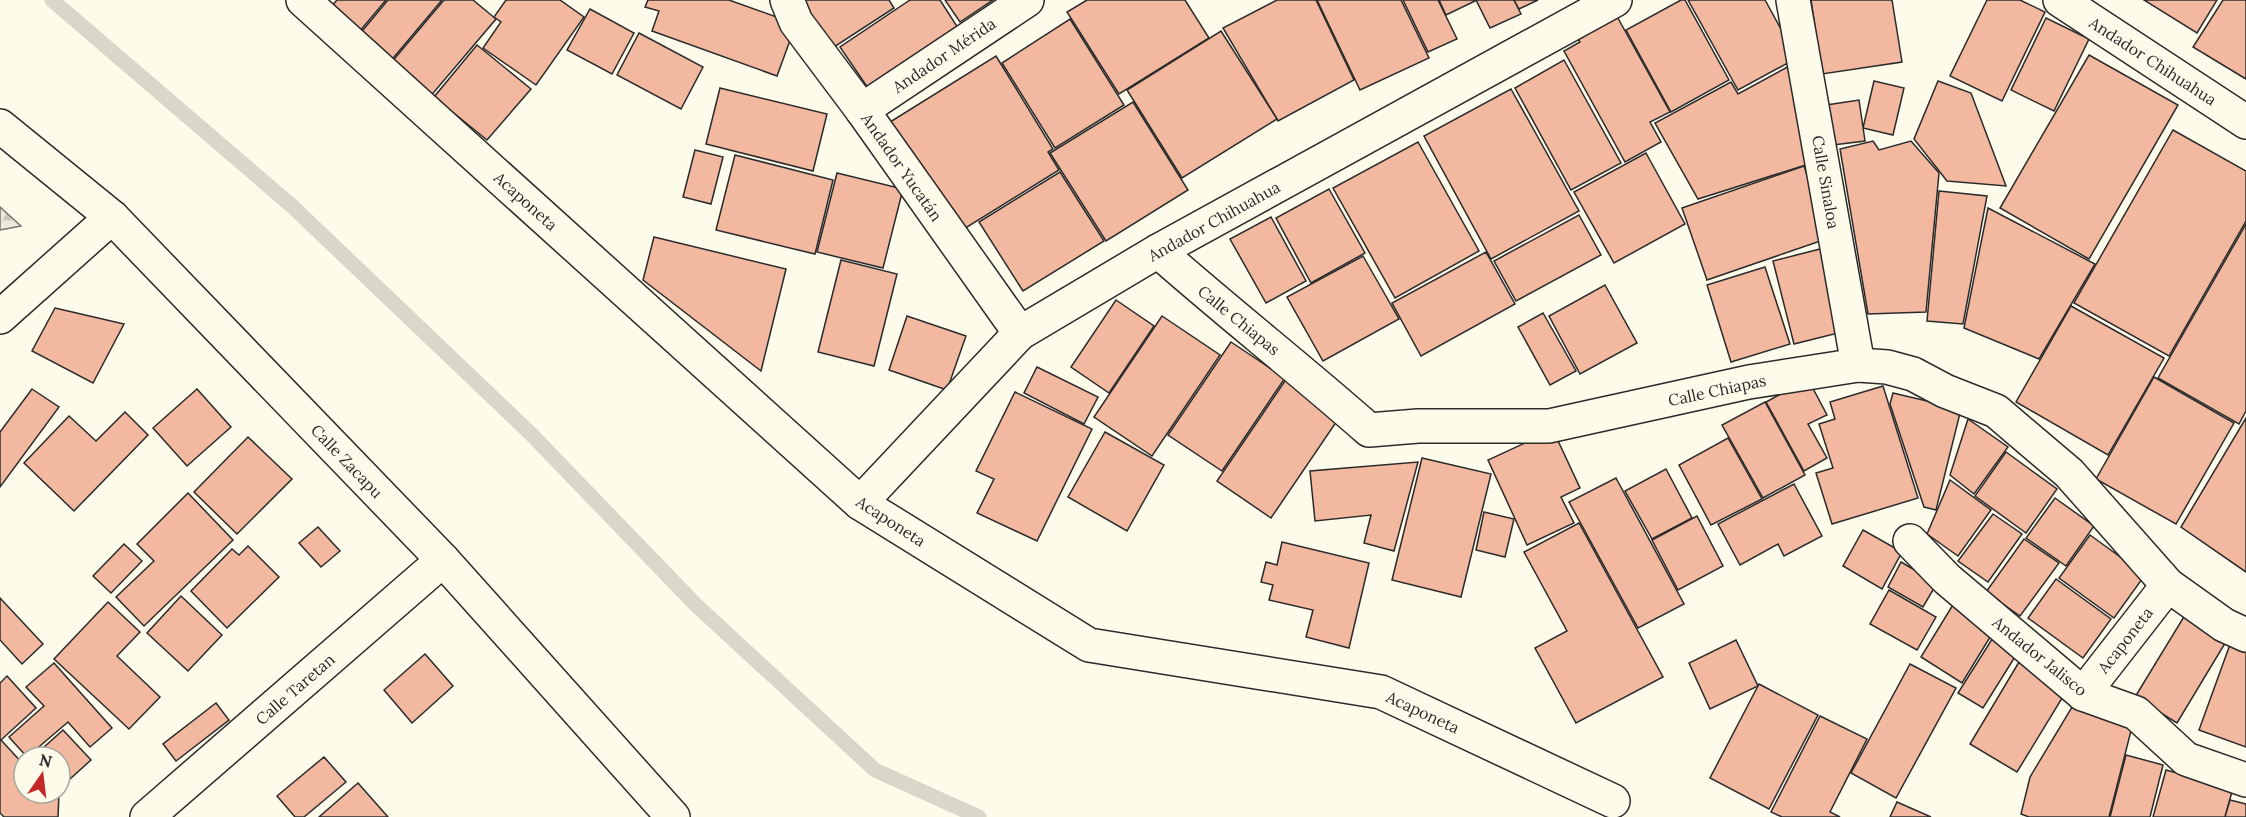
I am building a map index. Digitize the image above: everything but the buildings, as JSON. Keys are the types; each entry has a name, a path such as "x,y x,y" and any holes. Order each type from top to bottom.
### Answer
{"street":[{"name":"Acaponeta","path":"303,0 860,503 1089,645 1381,692 1613,801"},
{"name":"Andador Yucatán","path":"787,0 796,22 862,110 1020,333"},
{"name":"Andador Mérida","path":"862,110 1027,0"},
{"name":"Andador Chihuahua","path":"860,503 1020,333 1158,251 1615,0"},
{"name":"Calle Sinaloa","path":"1793,0 1858,365"},
{"name":"Andador Chihuahua","path":"2060,0 2246,122"},
{"name":"Calle Zacapu","path":"0,126 112,217 443,560 673,817"},
{"path":"0,317 112,217"},
{"name":"Calle Chiapas","path":"1158,251 1369,430 1418,426 1549,426 1749,382 1858,365 1887,367 1912,374 1945,391 1996,411 2069,474 2168,585 2224,625 2246,635"},
{"name":"Andador Jalisco","path":"1910,541 1947,579 2083,694 2136,713 2186,759 2246,780"},
{"name":"Calle Taretan","path":"147,817 443,560"},
{"name":"Acaponeta","path":"2083,694 2168,585"}],"green space":[{"path":"0,207 21,226 0,230"}],"waterway":[{"path":"52,0 293,207 531,434 696,605 875,770 979,817"}]}
